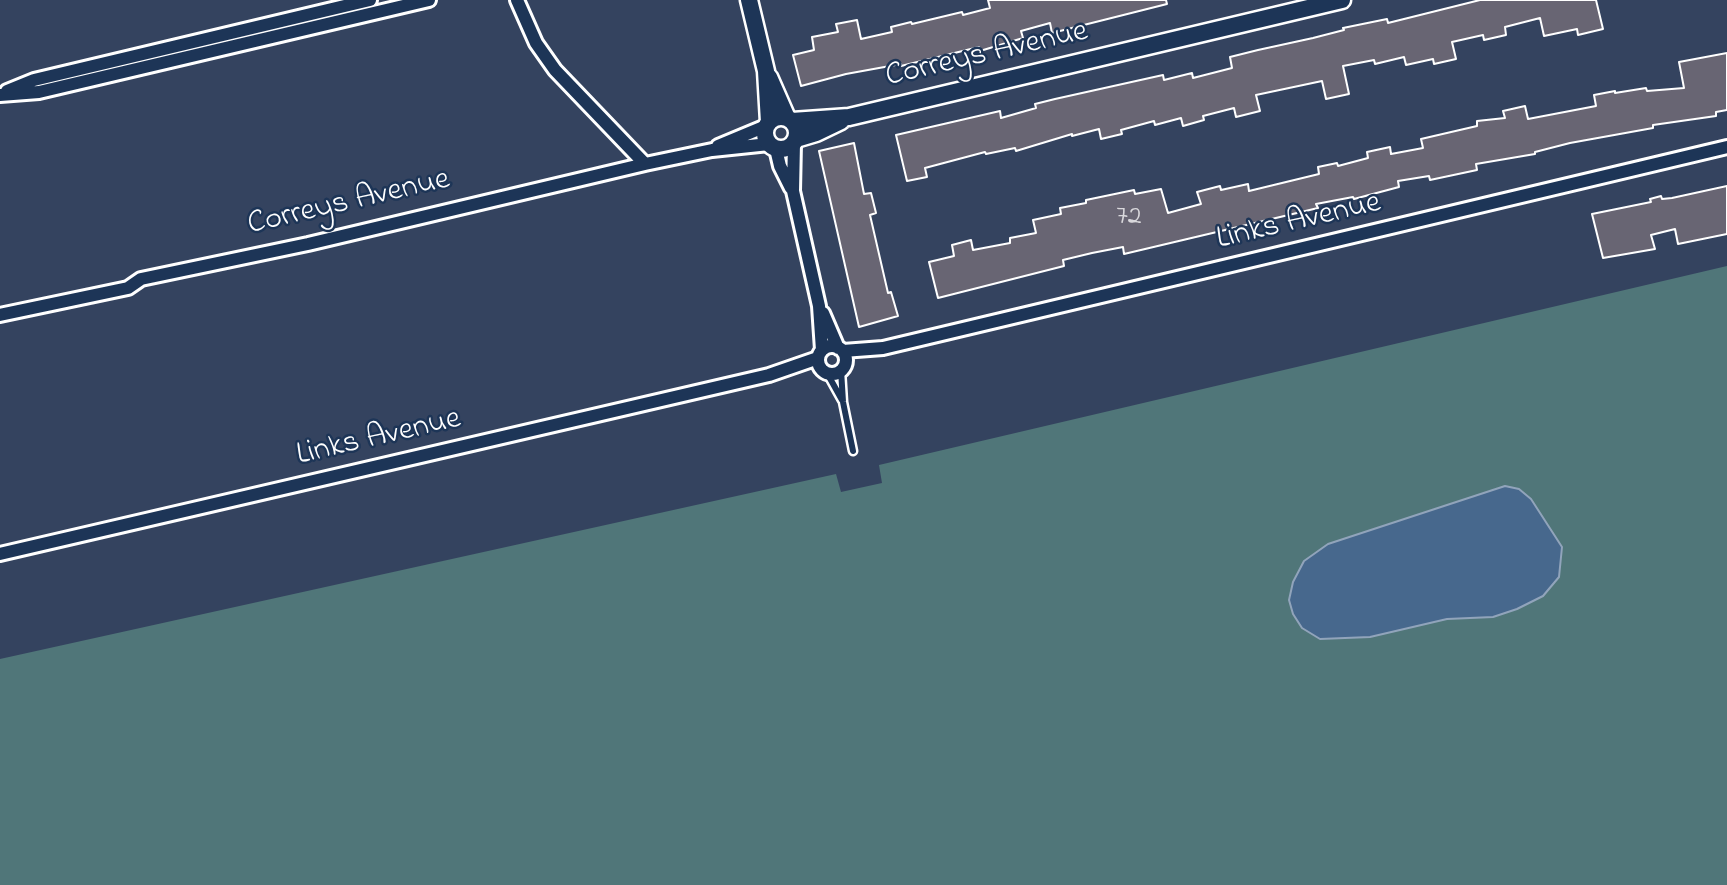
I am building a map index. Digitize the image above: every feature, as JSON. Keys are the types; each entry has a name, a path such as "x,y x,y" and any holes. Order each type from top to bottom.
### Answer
{"street":[{"path":"0,95 34,80 370,0"},
{"path":"0,95 39,92 429,0"},
{"path":"517,0 536,43 555,70 645,164"},
{"path":"749,0 766,71 768,124 765,135 793,191 820,306 842,358 835,373 822,362 820,306"},
{"name":"Correys Avenue","path":"790,119 849,117 1342,0"},
{"path":"766,71 797,129 793,191"},
{"path":"768,124 778,117 790,119"},
{"name":"Correys Avenue","path":"795,141 849,117"},
{"name":"Correys Avenue","path":"712,149 768,124"},
{"path":"772,146 786,149 795,141"},
{"name":"Correys Avenue","path":"0,315 128,288 141,279 308,244 712,149 772,146"},
{"name":"Links Avenue","path":"842,358 1727,147"},
{"path":"822,362 830,346 842,358"},
{"name":"Links Avenue","path":"0,554 822,362"}],"lane":[{"path":"842,358 843,402 853,450"},
{"path":"822,362 843,402"}],"green space":[{"path":"1727,266 1727,885 0,885 0,659 836,474 841,492 882,483 879,465"}],"water":[{"path":"1505,486 1519,489 1531,499 1562,547 1559,577 1543,596 1493,617 1447,619 1370,637 1320,639 1302,628 1293,614 1289,600 1293,582 1304,561 1328,544"}],"building":[{"path":"988,0 1166,0 1167,4 1052,33 1050,23 1021,31 1023,38 980,51 979,47 801,86 793,55 814,50 812,37 838,32 836,24 857,20 861,39 892,32 891,27 911,22 912,24 962,12 963,15 990,8"},
{"path":"1480,0 1596,0 1603,29 1578,35 1577,29 1544,36 1540,18 1505,27 1506,35 1484,40 1483,35 1452,42 1456,59 1434,64 1433,59 1406,65 1404,57 1375,64 1374,60 1343,66 1349,94 1326,99 1322,81 1256,95 1260,111 1236,117 1234,108 1203,116 1204,120 1183,126 1181,118 1155,125 1154,121 1101,139 1099,129 1072,134 1016,151 1015,148 986,154 985,152 925,168 927,177 907,181 896,135 1000,111 1001,118 1036,108 1035,104 1163,75 1164,80 1192,73 1193,78 1232,68 1230,57 1344,30 1343,28 1387,19 1388,23"},
{"path":"1727,53 1727,110 1716,112 1716,116 1653,125 1653,128 1570,143 1535,154 1476,164 1477,170 1430,180 1429,176 1398,181 1399,187 1354,199 1353,197 1316,204 1318,208 1124,254 1123,247 1092,253 1063,260 1064,266 938,298 929,262 954,256 952,245 971,240 973,250 1010,243 1010,238 1036,233 1033,220 1061,214 1060,208 1134,190 1135,194 1161,189 1168,213 1201,204 1197,192 1220,186 1221,190 1248,184 1249,191 1319,174 1318,167 1337,163 1338,166 1368,158 1367,152 1390,147 1391,154 1423,148 1421,139 1477,126 1477,121 1505,118 1503,111 1525,106 1528,119 1596,106 1594,95 1646,88 1647,91 1684,88 1679,62"},
{"path":"854,143 864,194 871,193 876,213 870,215 888,293 891,292 898,316 859,327 819,151"},
{"path":"1727,186 1727,234 1678,244 1675,229 1651,235 1655,249 1603,258 1592,214 1651,202 1650,199 1661,196 1662,199 1672,198"}]}
